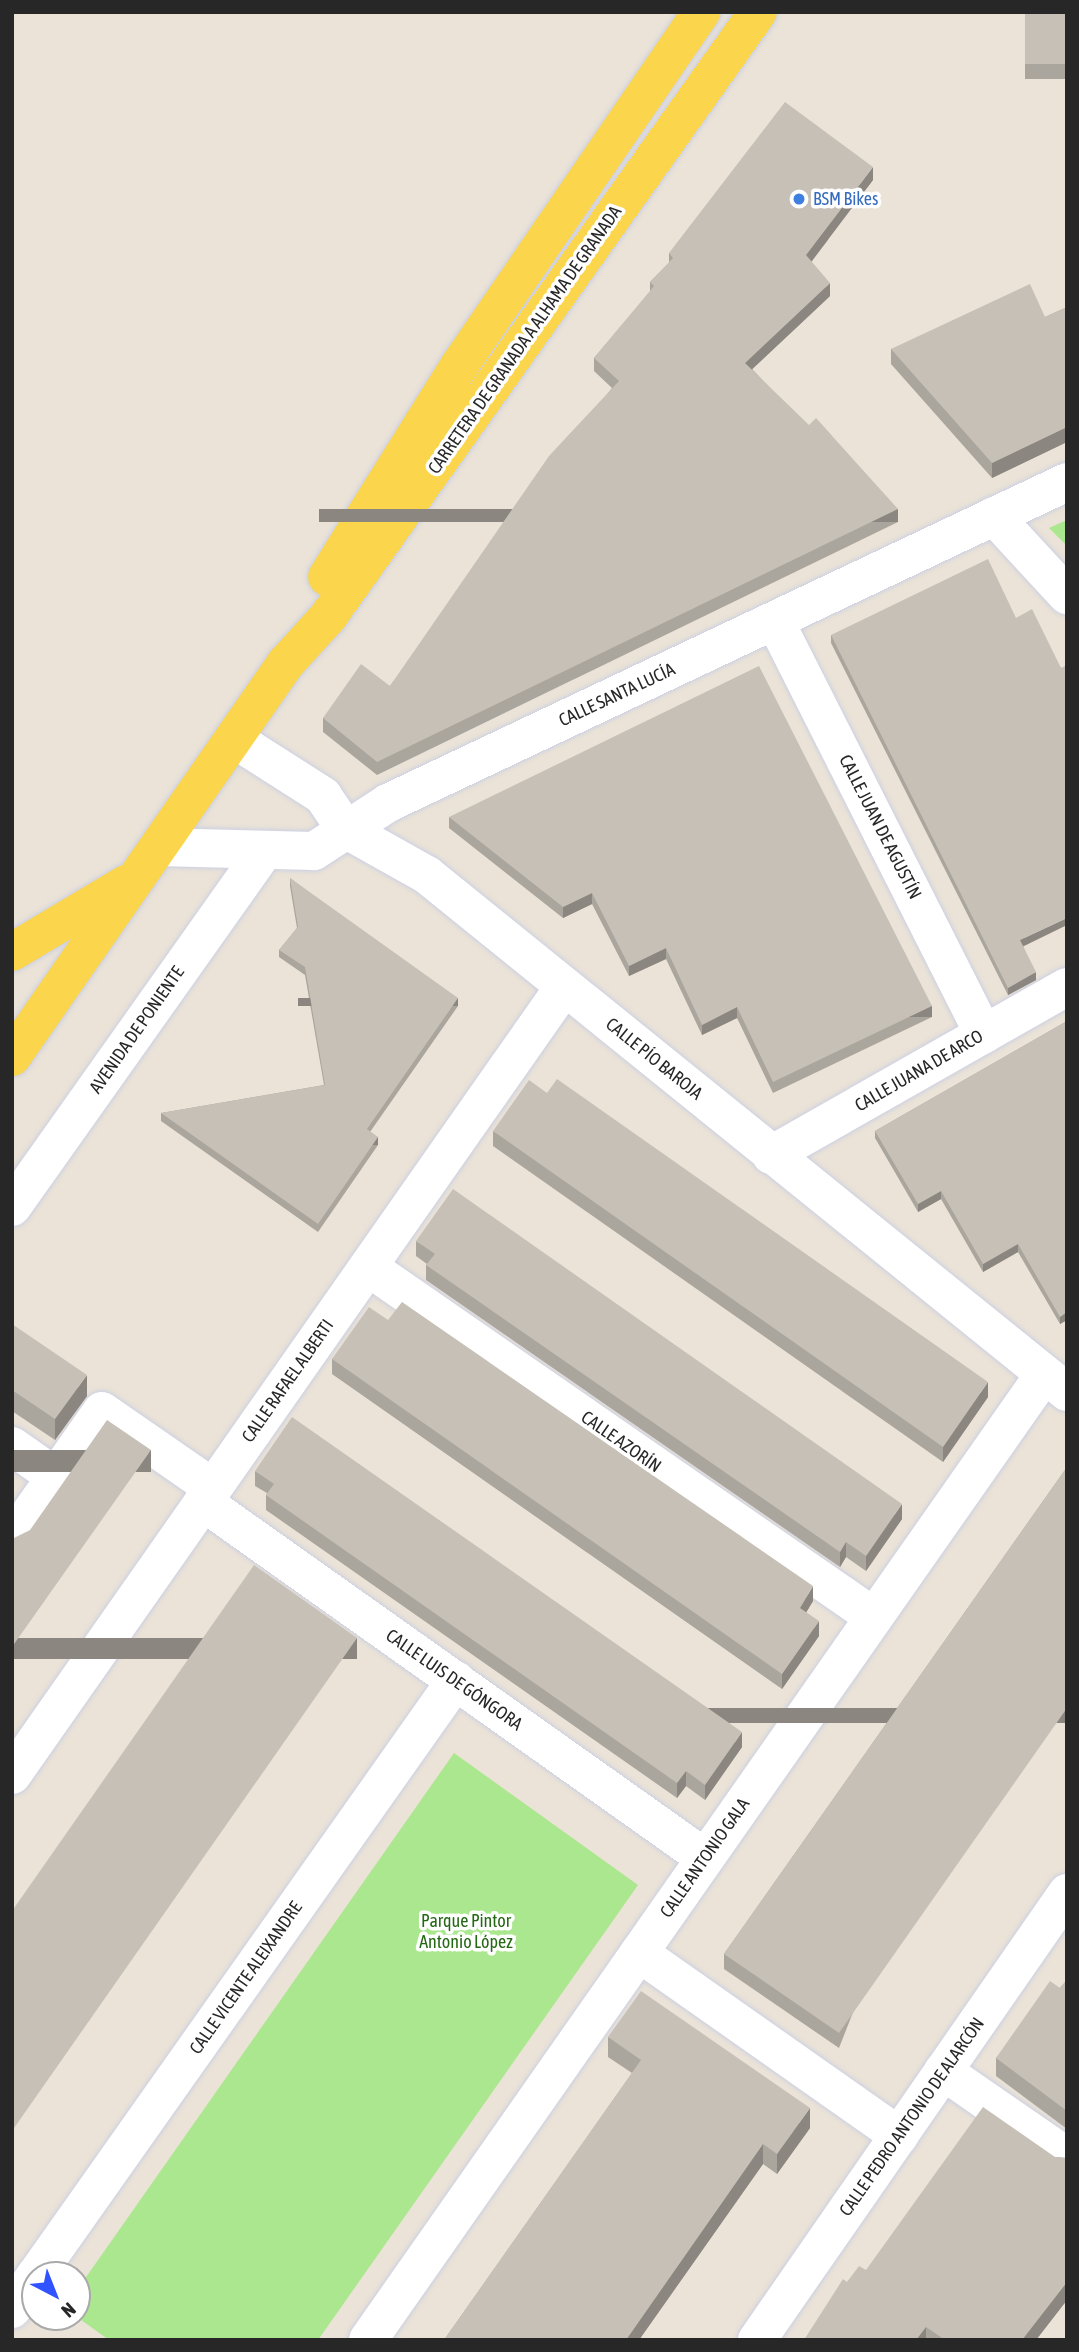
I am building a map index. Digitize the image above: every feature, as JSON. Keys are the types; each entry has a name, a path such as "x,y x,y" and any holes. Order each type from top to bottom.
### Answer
{"main road":[{"name":"CARRETERA DE GRANADA A ALHAMA DE GRANADA","path":"286,663 310,603 459,366 701,12"},
{"name":"CARRETERA DE GRANADA A ALHAMA DE GRANADA","path":"147,862 286,663 328,617 758,12"},
{"path":"12,952 147,862"},
{"path":"17,1042 147,862"}],"street":[{"name":"CALLE SANTA LUCÍA","path":"147,862 262,852 314,851 345,829 1067,482"},
{"path":"994,516 1067,595"},
{"name":"CALLE JUAN DE AGUSTÍN","path":"775,621 984,1034"},
{"name":"CALLE PÍO BAROJA","path":"233,739 323,796 345,829 427,876 1055,1384"},
{"name":"AVENIDA DE PONIENTE","path":"12,1208 262,852"},
{"name":"CALLE RAFAEL ALBERTI","path":"12,1775 564,987"},
{"name":"CALLE JUANA DE ARCO","path":"771,1155 1067,987"},
{"name":"CALLE AZORÍN","path":"368,1266 874,1617"},
{"name":"CALLE ANTONIO GALA","path":"368,2340 874,1617 1055,1384"},
{"name":"CALLE LUIS DE GÓNGORA","path":"56,1477 102,1411 208,1495 456,1680 705,1858"},
{"path":"12,1446 56,1477 12,1539"},
{"name":"CALLE VICENTE ALEIXANDRE","path":"47,2261 456,1680"},
{"name":"CALLE PEDRO ANTONIO DE ALARCÓN","path":"757,2340 1067,1893"},
{"path":"639,1953 899,2136"},
{"path":"943,2071 1067,2157"}],"green space":[{"path":"1067,520 1067,546 1049,528"},
{"name":"Parque Pintor Antonio López","path":"454,1753 638,1885 318,2340 109,2340 91,2327 91,2270"}],"building":[{"path":"1025,12 1067,12 1067,64 1025,64"},
{"path":"785,102 873,167 806,255 830,283 745,363 809,425 816,418 898,509 377,762 323,718 361,664 390,686 549,456 619,381 594,358 654,286 650,282 673,258 669,253"},
{"path":"1030,284 1045,317 1067,307 1067,427 992,463 891,349"},
{"path":"988,559 1016,618 1032,609 1061,668 1067,665 1067,918 1020,940 1036,972 1008,988 831,635"},
{"path":"759,666 932,1006 773,1082 737,1007 702,1025 666,948 629,966 592,893 563,907 449,817"},
{"path":"290,878 458,998 367,1129 378,1137 318,1224 161,1113 325,1085 305,967 279,950 298,927"},
{"path":"1067,1021 1067,1312 1060,1317 1018,1244 983,1264 941,1191 918,1204 875,1131"},
{"path":"557,1079 988,1382 943,1447 493,1131 529,1080 547,1093"},
{"path":"453,1189 902,1504 866,1556 846,1542 840,1552 426,1265 435,1254 416,1241"},
{"path":"402,1302 813,1586 800,1608 819,1621 782,1674 332,1359 369,1307 388,1320"},
{"path":"12,1324 87,1375 55,1419 12,1390"},
{"path":"292,1417 742,1732 705,1785 686,1771 677,1783 266,1495 274,1484 255,1471"},
{"path":"107,1420 151,1450 12,1647 12,1539 30,1530"},
{"path":"1067,1467 1067,1708 839,2033 724,1954"},
{"path":"254,1565 357,1638 12,2131 12,1911"},
{"path":"1067,1980 1067,2111 996,2058 1050,1981 1060,1988"},
{"path":"641,1991 810,2108 777,2154 763,2144 626,2340 444,2340 641,2060 608,2037"},
{"path":"983,2107 1055,2157 1067,2158 1067,2282 1022,2340 945,2340 926,2327 916,2340 804,2340 843,2279 847,2282 859,2266 866,2270"}],"place":[{"name":"BSM Bikes","path":"799,199"}]}
